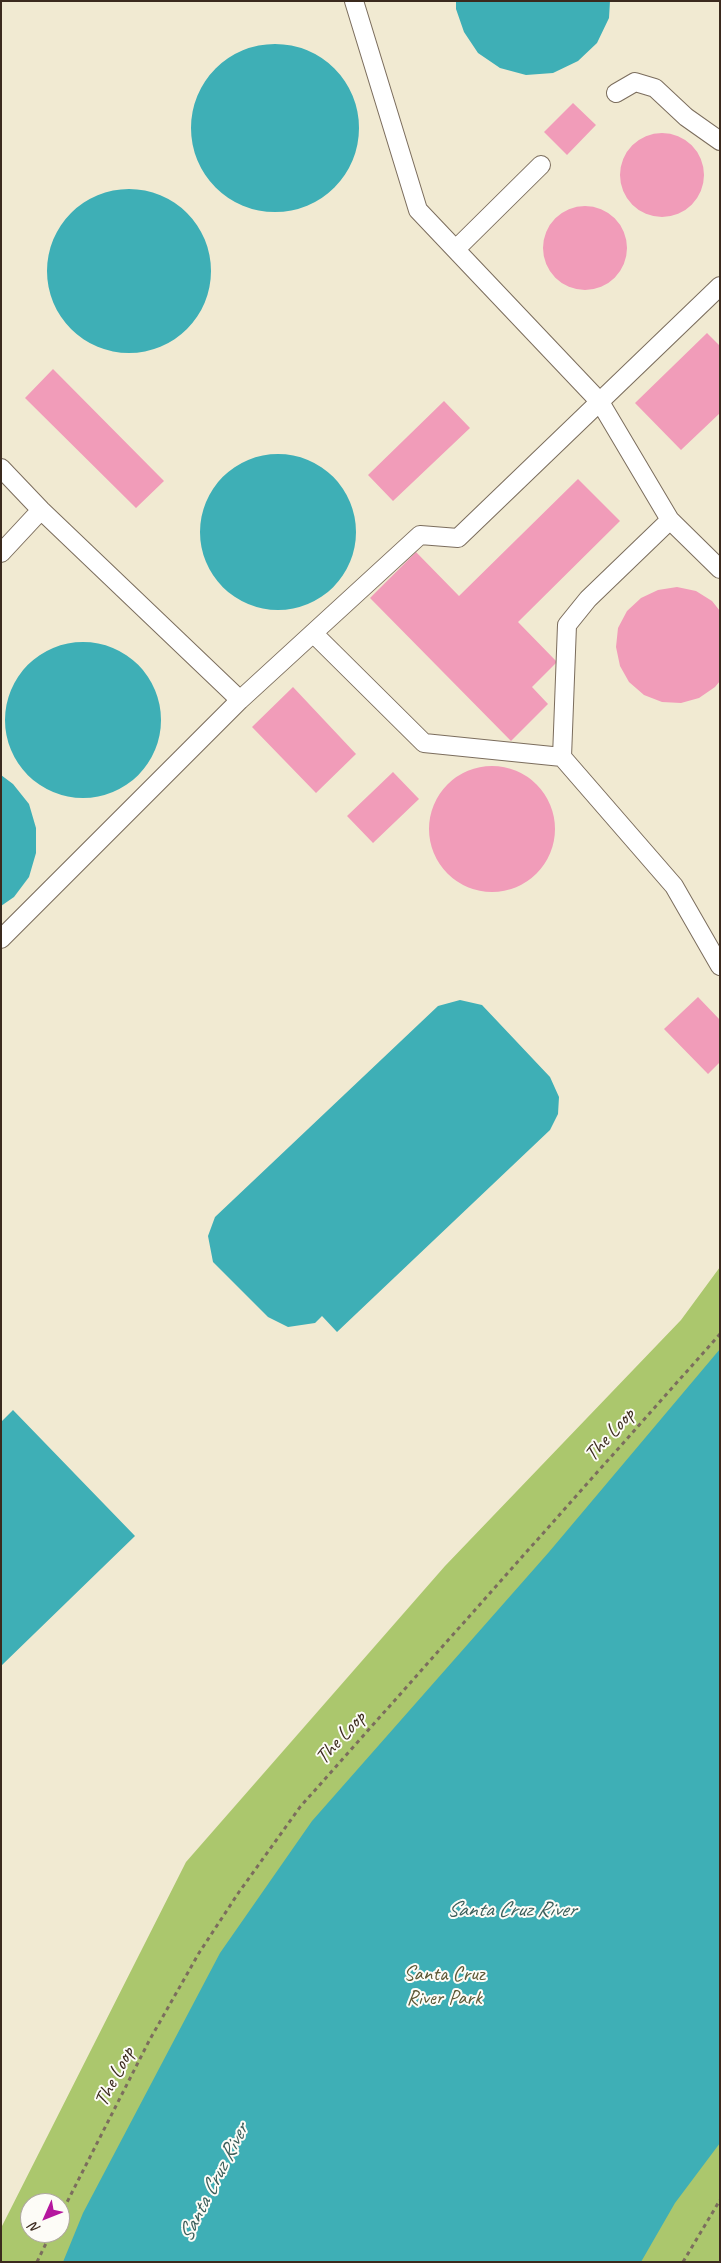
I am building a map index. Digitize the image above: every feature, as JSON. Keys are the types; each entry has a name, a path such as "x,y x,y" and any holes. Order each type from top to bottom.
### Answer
{"lane":[{"path":"354,1 418,210 600,402 670,520 720,569"},
{"path":"616,93 635,82 655,88 686,117 720,141"},
{"path":"456,249 542,165"},
{"path":"1,939 240,700 420,535 458,538 720,286"},
{"path":"1,468 41,510 240,700"},
{"path":"1,554 41,510"},
{"path":"670,520 588,599 567,625 562,757 674,886 720,966"},
{"path":"313,633 424,743 562,757"}],"path":[{"name":"The Loop","path":"70,2197 150,2041 199,1953 239,1892 300,1807 720,1334"},
{"path":"683,2262 720,2200"},
{"path":"37,2262 46,2243"}],"green space":[{"name":"Santa Cruz River Park","path":"720,1267 720,2262 1,2262 1,2228 186,1862 445,1566 681,1320"}],"water":[{"path":"456,1 610,1 609,18 597,43 578,61 553,73 526,75 500,68 478,53 464,32 456,9"},
{"path":"275,44 299,48 314,54 328,63 340,75 349,89 355,104 359,128 355,152 349,167 340,181 328,193 314,202 299,208 275,212 251,208 236,202 222,193 210,181 201,167 195,152 191,128 195,104 201,89 210,75 222,63 236,54 251,48"},
{"path":"137,189 153,192 168,199 181,207 193,219 208,247 211,271 210,287 205,302 193,323 181,335 153,350 121,353 105,350 90,343 77,335 65,323 50,295 47,263 50,247 57,232 65,219 77,207 105,192"},
{"path":"270,454 286,454 301,457 315,463 333,477 347,495 353,509 356,532 353,555 347,569 333,587 315,601 301,607 286,610 270,610 255,607 241,601 223,587 213,575 203,555 200,540 200,524 203,509 209,495 223,477 235,467 255,457"},
{"path":"75,642 91,642 106,645 120,651 138,665 152,683 158,697 161,720 158,743 152,757 138,775 120,789 106,795 91,798 75,798 60,795 46,789 28,775 18,763 8,743 5,728 5,712 8,697 14,683 28,665 40,655 60,645"},
{"path":"1,775 13,784 29,804 36,828 36,853 29,877 14,897 1,906"},
{"path":"460,1000 482,1005 550,1077 559,1097 558,1114 550,1130 337,1332 322,1316 315,1323 288,1327 268,1317 213,1262 208,1236 215,1217 438,1006"},
{"name":"Santa Cruz River","path":"720,1349 720,2143 675,2203 641,2262 63,2262 83,2213 220,1953 312,1821 549,1552"},
{"path":"13,1410 135,1536 1,1666 1,1422"}],"building":[{"path":"573,103 596,125 567,155 544,132"},
{"path":"654,133 670,133 686,140 697,151 704,167 701,191 692,205 686,210 670,217 654,217 638,210 627,199 620,183 620,167 627,151 638,140"},
{"path":"577,206 593,206 609,213 620,224 627,240 624,264 615,278 609,283 593,290 577,290 561,283 550,272 543,256 543,240 550,224 561,213"},
{"path":"707,333 720,346 720,413 681,450 635,403"},
{"path":"53,369 164,481 136,508 25,398"},
{"path":"444,401 470,428 393,501 368,475"},
{"path":"578,479 620,521 518,622 557,662 532,687 548,704 511,741 370,598 416,552 459,596"},
{"path":"677,587 696,591 712,601 720,611 720,681 715,687 699,698 681,703 662,702 644,695 629,682 620,666 616,647 618,628 627,611 641,598 658,590"},
{"path":"293,687 356,754 316,793 252,727"},
{"path":"492,766 516,770 537,784 551,805 555,829 551,853 537,874 516,888 492,892 468,888 447,874 433,853 429,829 433,805 447,784 468,770"},
{"path":"393,772 419,799 373,843 347,816"},
{"path":"698,997 720,1020 720,1062 708,1074 664,1029"}]}
